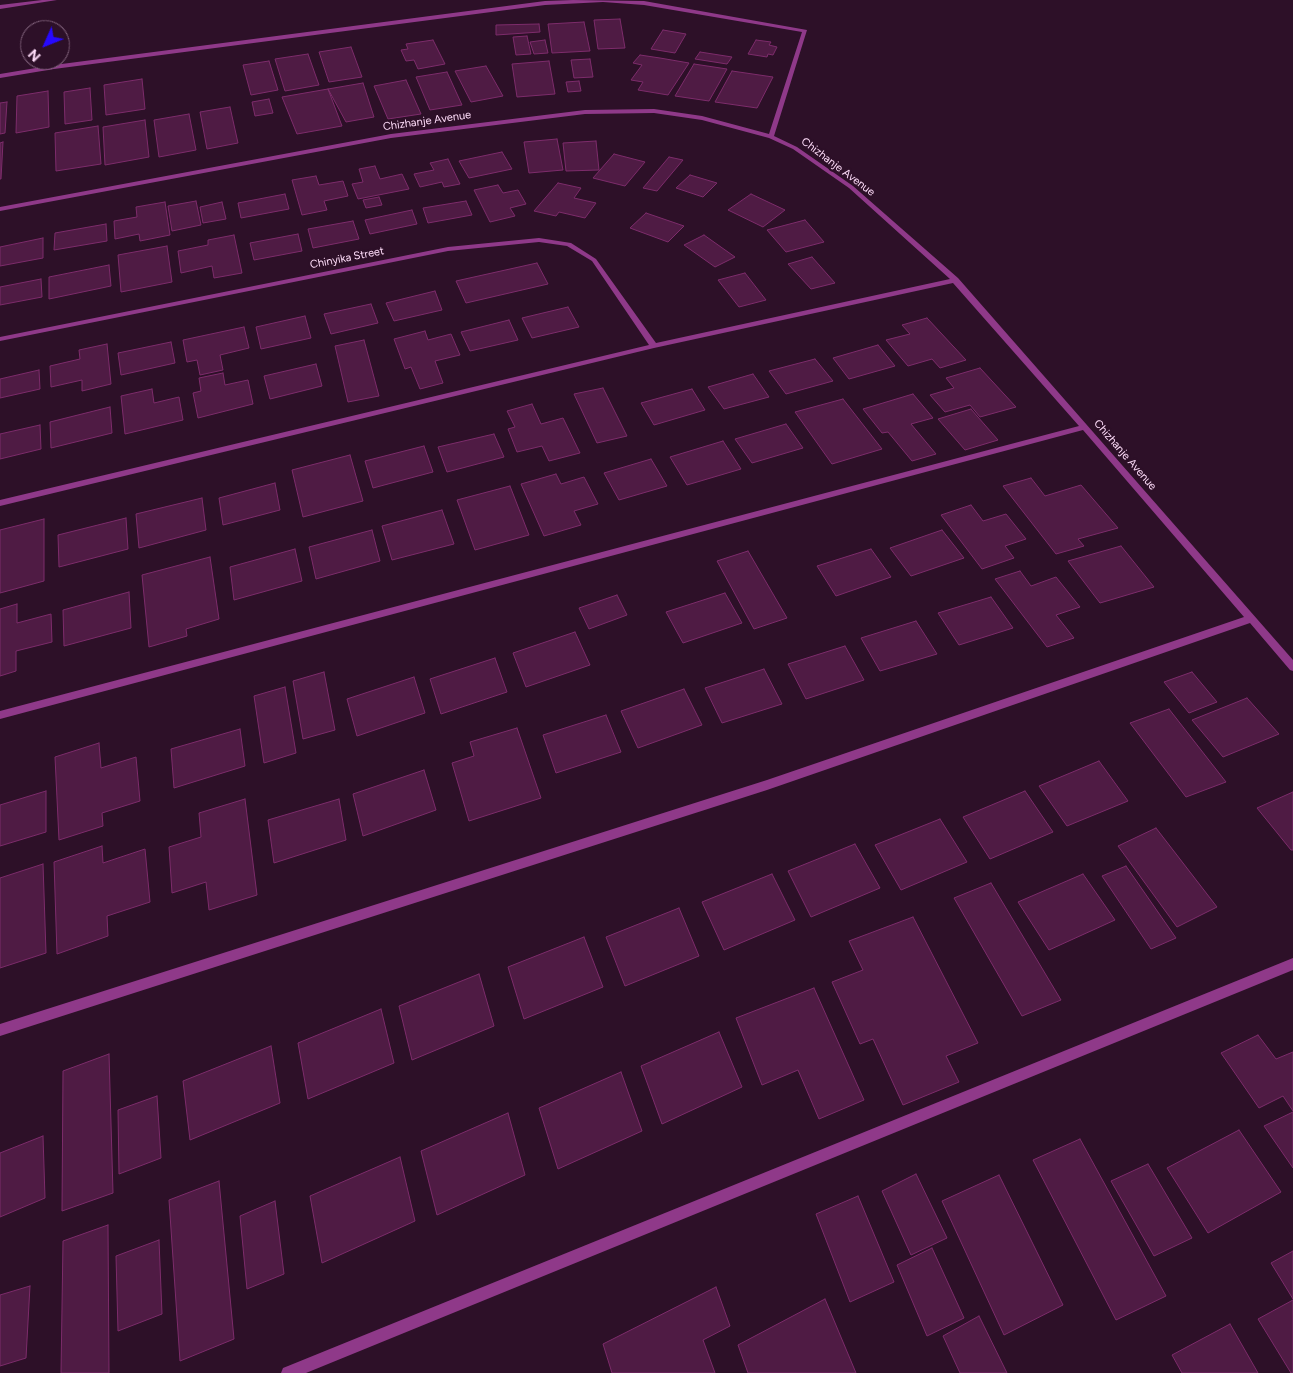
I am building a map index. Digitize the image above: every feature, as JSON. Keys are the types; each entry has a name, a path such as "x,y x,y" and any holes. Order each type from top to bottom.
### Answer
{"street":[{"path":"0,7 54,0"},
{"path":"0,76 71,64 545,3 603,0 644,3 805,31 771,137"},
{"name":"Chizhanje Avenue","path":"0,209 391,136 585,112 663,113 702,118 771,137 794,148 851,188 955,280 1293,667"},
{"name":"Chinyika Street","path":"0,339 448,249 539,240 569,244 594,260 654,346"},
{"path":"0,503 654,346 955,280"},
{"path":"0,715 1085,428"},
{"path":"0,1030 767,785 1251,619"},
{"path":"288,1373 1293,964"}],"building":[{"path":"620,19 625,48 598,49 594,20"},
{"path":"584,22 590,51 552,53 548,24"},
{"path":"539,24 540,32 496,35 496,25"},
{"path":"663,30 686,34 675,53 651,49"},
{"path":"527,36 531,54 516,55 513,37"},
{"path":"433,40 445,64 418,69 414,60 406,61 401,50 408,49 406,44"},
{"path":"545,40 548,53 534,54 530,42"},
{"path":"756,40 771,42 769,45 777,47 773,55 768,54 767,57 748,54"},
{"path":"351,47 362,77 329,82 319,52"},
{"path":"700,52 732,57 727,64 695,59"},
{"path":"308,54 319,85 285,91 275,59"},
{"path":"640,55 689,63 668,95 638,90 643,82 631,80 642,65 633,63"},
{"path":"590,59 593,77 574,78 571,60"},
{"path":"269,61 278,90 251,95 243,65"},
{"path":"549,61 555,94 517,97 512,64"},
{"path":"694,64 727,69 709,101 675,96"},
{"path":"486,66 503,96 471,102 455,71"},
{"path":"732,71 773,77 757,108 715,102"},
{"path":"447,72 462,105 430,110 416,77"},
{"path":"142,79 145,109 106,115 104,85"},
{"path":"406,80 421,114 388,119 374,86"},
{"path":"579,81 581,91 568,92 566,82"},
{"path":"363,83 374,117 346,122 328,89"},
{"path":"90,88 92,120 65,124 64,92"},
{"path":"328,89 342,126 297,134 282,97"},
{"path":"48,91 49,127 16,133 17,96"},
{"path":"269,99 273,113 255,116 252,102"},
{"path":"7,102 5,133 0,134 0,103"},
{"path":"230,107 238,143 207,149 200,112"},
{"path":"189,114 196,150 159,157 154,120"},
{"path":"145,120 149,157 105,165 103,127"},
{"path":"98,126 101,164 56,171 55,133"},
{"path":"557,139 563,170 529,173 524,142"},
{"path":"596,141 599,170 566,171 563,143"},
{"path":"3,142 1,179 0,179 0,143"},
{"path":"502,152 512,169 469,178 459,161"},
{"path":"614,154 645,162 625,186 593,178"},
{"path":"669,157 683,160 657,191 643,188"},
{"path":"448,159 460,184 444,187 442,182 420,187 414,174 434,170 430,163"},
{"path":"375,166 380,179 402,174 409,189 358,199 352,184 363,182 359,169"},
{"path":"690,175 717,183 703,197 676,188"},
{"path":"316,176 319,185 343,181 348,196 324,201 327,210 302,215 292,180"},
{"path":"558,183 581,188 574,198 596,203 585,218 559,212 556,216 534,211"},
{"path":"498,185 503,193 518,190 526,204 510,208 515,216 490,222 474,190"},
{"path":"285,194 289,209 241,218 238,203"},
{"path":"751,194 785,210 763,227 728,210"},
{"path":"379,197 382,205 366,208 363,200"},
{"path":"196,201 201,225 172,231 168,206"},
{"path":"466,201 472,215 428,223 423,208"},
{"path":"165,202 170,235 140,241 139,234 115,239 114,221 137,217 136,207"},
{"path":"222,202 226,219 203,223 200,207"},
{"path":"412,210 417,224 370,234 365,220"},
{"path":"646,213 684,226 668,242 630,228"},
{"path":"805,220 824,242 786,252 767,230"},
{"path":"353,221 359,239 313,248 308,229"},
{"path":"106,224 107,241 54,250 55,233"},
{"path":"298,234 302,251 254,260 250,243"},
{"path":"234,235 242,273 214,278 212,266 181,273 178,251 208,245 208,240"},
{"path":"704,235 735,257 715,267 684,245"},
{"path":"43,238 43,258 0,266 0,247"},
{"path":"167,246 172,282 121,292 118,255"},
{"path":"812,257 835,283 811,289 788,264"},
{"path":"537,263 548,284 466,303 456,281"},
{"path":"109,265 111,286 49,299 49,277"},
{"path":"745,273 766,300 739,307 718,280"},
{"path":"41,279 42,297 0,305 0,287"},
{"path":"435,291 442,310 394,321 386,303"},
{"path":"371,304 378,323 331,334 324,314"},
{"path":"568,307 579,327 532,338 522,318"},
{"path":"305,316 311,338 261,349 256,327"},
{"path":"927,318 966,360 940,368 932,359 908,366 886,340 910,334 902,325"},
{"path":"509,320 518,340 470,351 461,332"},
{"path":"244,327 249,348 220,355 223,370 200,375 197,360 187,362 183,340"},
{"path":"425,331 428,340 451,334 460,355 435,361 443,383 420,389 411,367 405,369 394,339"},
{"path":"364,340 379,396 348,402 335,346"},
{"path":"171,342 175,363 121,375 118,353"},
{"path":"107,344 111,384 82,391 82,380 51,387 50,366 80,359 79,350"},
{"path":"878,345 895,366 849,379 833,358"},
{"path":"815,359 833,381 786,394 769,371"},
{"path":"316,364 322,386 270,399 264,376"},
{"path":"980,368 1016,407 980,417 970,405 945,412 930,395 954,388 946,378"},
{"path":"39,370 40,389 0,398 0,379"},
{"path":"223,373 225,385 248,380 253,404 198,418 193,393 201,391 199,378"},
{"path":"753,374 769,397 724,409 708,387"},
{"path":"603,388 627,436 597,443 574,394"},
{"path":"152,389 154,403 179,397 183,420 125,434 121,396"},
{"path":"692,389 705,410 654,425 641,403"},
{"path":"913,394 933,418 911,424 936,454 912,461 888,432 882,433 863,409"},
{"path":"843,399 882,449 832,464 795,412"},
{"path":"532,404 541,424 563,418 580,453 549,461 542,446 517,452 508,429 515,427 507,411"},
{"path":"110,407 112,433 51,448 50,422"},
{"path":"971,409 998,440 965,450 938,419"},
{"path":"786,424 803,448 752,463 735,439"},
{"path":"40,425 41,449 0,459 0,434"},
{"path":"494,434 504,457 447,472 438,447"},
{"path":"723,441 741,469 687,485 670,457"},
{"path":"424,446 433,472 373,488 365,461"},
{"path":"350,455 363,501 303,517 292,470"},
{"path":"651,459 667,486 619,500 604,473"},
{"path":"556,474 561,484 584,477 598,504 574,511 581,525 544,536 521,484"},
{"path":"1031,478 1045,496 1081,485 1118,528 1078,539 1084,546 1056,554 1003,486"},
{"path":"275,483 280,510 223,525 219,498"},
{"path":"510,486 529,535 475,550 457,500"},
{"path":"202,498 206,530 139,548 136,514"},
{"path":"971,505 983,521 1006,514 1026,539 1005,546 1014,558 982,569 941,515"},
{"path":"442,510 454,544 392,560 382,526"},
{"path":"126,518 128,549 59,567 58,535"},
{"path":"44,519 44,581 0,593 0,530"},
{"path":"372,530 380,561 316,579 309,547"},
{"path":"942,530 964,558 911,576 890,548"},
{"path":"1121,546 1154,587 1100,603 1068,561"},
{"path":"295,549 302,581 234,600 230,567"},
{"path":"871,549 891,577 836,596 817,566"},
{"path":"748,551 787,618 754,629 717,561"},
{"path":"210,557 219,619 186,629 187,636 149,647 142,575"},
{"path":"1020,571 1031,586 1056,577 1080,607 1056,615 1074,638 1047,647 995,579"},
{"path":"129,592 131,628 64,646 63,610"},
{"path":"725,593 742,623 683,643 666,612"},
{"path":"617,595 627,615 589,629 579,608"},
{"path":"991,597 1013,628 959,645 938,613"},
{"path":"17,604 17,623 51,614 52,642 16,651 16,671 0,676 0,609"},
{"path":"916,621 937,654 880,671 861,638"},
{"path":"575,632 590,665 526,687 513,653"},
{"path":"845,646 864,680 806,699 788,664"},
{"path":"495,658 507,692 441,714 430,679"},
{"path":"764,669 782,704 722,723 705,688"},
{"path":"324,672 335,730 303,739 293,681"},
{"path":"1192,672 1217,702 1189,713 1164,682"},
{"path":"414,677 425,713 357,736 347,699"},
{"path":"285,687 296,753 264,763 254,696"},
{"path":"684,689 702,725 638,748 621,711"},
{"path":"1247,698 1279,734 1223,757 1192,720"},
{"path":"1169,709 1226,782 1186,797 1130,723"},
{"path":"606,715 621,752 556,773 543,735"},
{"path":"517,728 541,798 469,821 452,763 474,756 470,742"},
{"path":"240,729 245,766 174,788 171,749"},
{"path":"99,743 101,768 136,757 140,801 102,813 103,826 59,840 55,757"},
{"path":"1099,761 1128,801 1067,826 1039,786"},
{"path":"424,770 436,810 363,836 353,794"},
{"path":"46,791 46,832 0,846 0,805"},
{"path":"1025,791 1053,832 990,859 963,817"},
{"path":"1293,792 1293,850 1291,850 1257,808"},
{"path":"245,799 257,895 209,910 206,882 172,893 169,847 201,837 199,813"},
{"path":"339,799 346,840 274,863 268,820"},
{"path":"940,819 967,862 901,890 875,845"},
{"path":"1156,828 1217,907 1177,927 1118,846"},
{"path":"855,844 880,888 811,917 788,871"},
{"path":"102,846 103,863 145,849 150,902 107,916 108,936 57,954 54,862"},
{"path":"43,864 46,953 0,968 0,878"},
{"path":"1126,866 1176,938 1151,949 1102,876"},
{"path":"772,874 795,920 724,950 702,902"},
{"path":"1083,874 1115,920 1049,950 1018,902"},
{"path":"991,883 1061,1000 1022,1016 954,898"},
{"path":"679,908 699,956 625,986 606,937"},
{"path":"913,917 978,1043 946,1056 959,1082 903,1105 873,1039 860,1044 832,982 863,970 849,941"},
{"path":"584,937 603,987 524,1019 508,967"},
{"path":"479,974 494,1026 412,1060 399,1006"},
{"path":"814,988 864,1100 819,1119 798,1070 762,1085 736,1018"},
{"path":"381,1009 394,1063 308,1099 298,1043"},
{"path":"719,1032 742,1087 662,1124 641,1066"},
{"path":"1258,1035 1276,1059 1293,1052 1293,1111 1283,1096 1259,1108 1221,1053"},
{"path":"271,1046 280,1103 190,1140 183,1081"},
{"path":"109,1054 113,1193 62,1211 63,1071"},
{"path":"621,1072 642,1131 558,1169 539,1108"},
{"path":"157,1096 161,1158 119,1174 118,1110"},
{"path":"1293,1112 1293,1168 1264,1126"},
{"path":"508,1113 525,1175 437,1215 421,1151"},
{"path":"1239,1130 1281,1192 1208,1233 1167,1168"},
{"path":"43,1136 45,1198 0,1217 0,1153"},
{"path":"1080,1139 1166,1296 1116,1320 1033,1160"},
{"path":"400,1157 415,1221 322,1263 310,1196"},
{"path":"1148,1164 1192,1238 1154,1256 1111,1181"},
{"path":"916,1174 947,1238 911,1255 882,1191"},
{"path":"999,1175 1063,1305 1004,1335 942,1201"},
{"path":"219,1181 234,1339 180,1361 169,1200"},
{"path":"858,1196 894,1282 850,1302 816,1214"},
{"path":"275,1201 284,1274 247,1289 240,1216"},
{"path":"108,1225 109,1373 61,1373 63,1241"},
{"path":"159,1240 162,1314 118,1331 116,1256"},
{"path":"932,1248 964,1318 927,1336 897,1265"},
{"path":"1293,1251 1293,1299 1271,1263"},
{"path":"30,1286 26,1358 0,1366 0,1295"},
{"path":"716,1287 730,1326 703,1340 715,1373 612,1373 603,1344"},
{"path":"825,1299 856,1373 748,1373 738,1345"},
{"path":"1293,1300 1293,1373 1291,1373 1258,1319"},
{"path":"979,1316 1007,1373 960,1373 943,1336"},
{"path":"1230,1324 1258,1373 1182,1373 1172,1355"}]}
